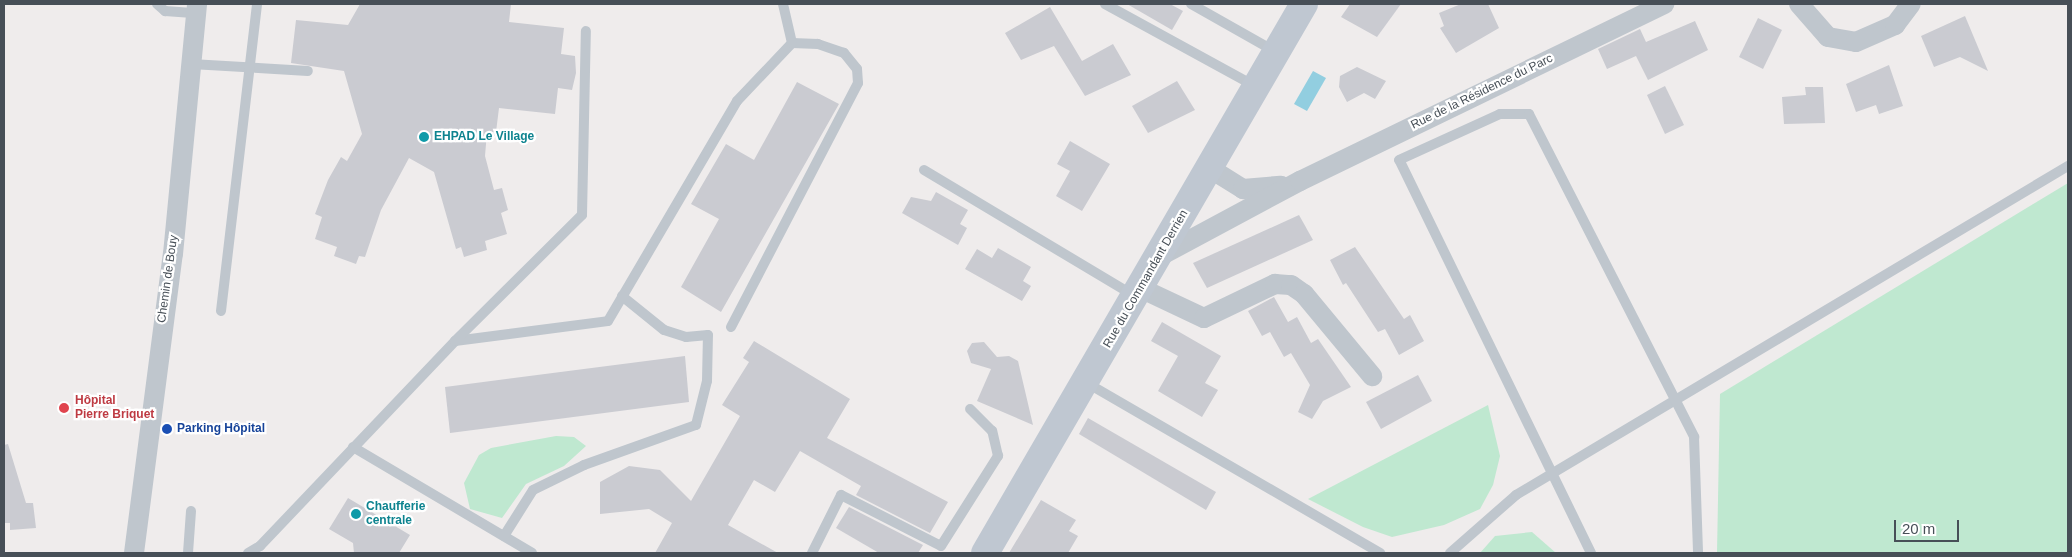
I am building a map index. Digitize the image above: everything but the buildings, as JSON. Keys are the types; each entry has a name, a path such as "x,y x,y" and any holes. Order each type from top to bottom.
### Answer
{"main road":[{"name":"Rue du Commandant Derrien","path":"985,553 1087,383 1136,291 1211,168 1304,4"}],"street":[{"name":"Rue de la Résidence du Parc","path":"1153,262 1182,241 1300,181 1664,4"},
{"path":"1799,4 1828,38 1856,42 1895,25 1911,4"},
{"name":"Chemin de Bouy","path":"134,553 173,254 196,8"},
{"name":"Rue de la Résidence du Parc","path":"1211,168 1227,182 1252,191 1300,181"},
{"path":"1136,291 1204,318 1275,284 1290,285 1304,294 1372,376"}],"lane":[{"path":"157,4 165,11 196,8"},
{"path":"221,311 257,4"},
{"path":"783,4 792,43"},
{"path":"1104,4 1257,87"},
{"path":"1191,4 1276,52"},
{"path":"248,553 260,546 455,341 582,216 586,31"},
{"path":"455,341 608,321 737,101 792,43 818,44 844,53 857,68 858,83 731,327"},
{"path":"191,64 308,71"},
{"path":"1591,553 1554,473 1399,160 1500,114 1529,114 1694,437 1698,553"},
{"path":"1450,553 1516,495 2068,166"},
{"path":"924,170 1136,291"},
{"path":"504,536 533,490 584,465 696,425 707,380 708,335 686,337 664,330 622,296"},
{"path":"1087,383 1380,553"},
{"path":"812,553 842,495 941,546 998,456 992,432 970,409"},
{"path":"353,447 532,553"},
{"path":"188,553 191,510"}],"green space":[{"path":"2068,183 2068,553 1717,553 1720,394"},
{"path":"1488,405 1500,456 1493,485 1480,509 1444,525 1392,537 1363,527 1308,499"},
{"path":"556,436 574,437 586,446 564,466 526,484 502,518 470,509 464,483 479,455 491,448"},
{"path":"1532,532 1556,553 1480,553 1495,536"}],"water":[{"path":"1313,71 1326,78 1307,111 1294,104"}],"place":[{"name":"EHPAD Le Village","path":"424,137"},
{"name":"Hôpital Pierre Briquet","path":"64,408"},
{"name":"Parking Hôpital","path":"167,429"},
{"name":"Chaufferie centrale","path":"356,514"}]}
